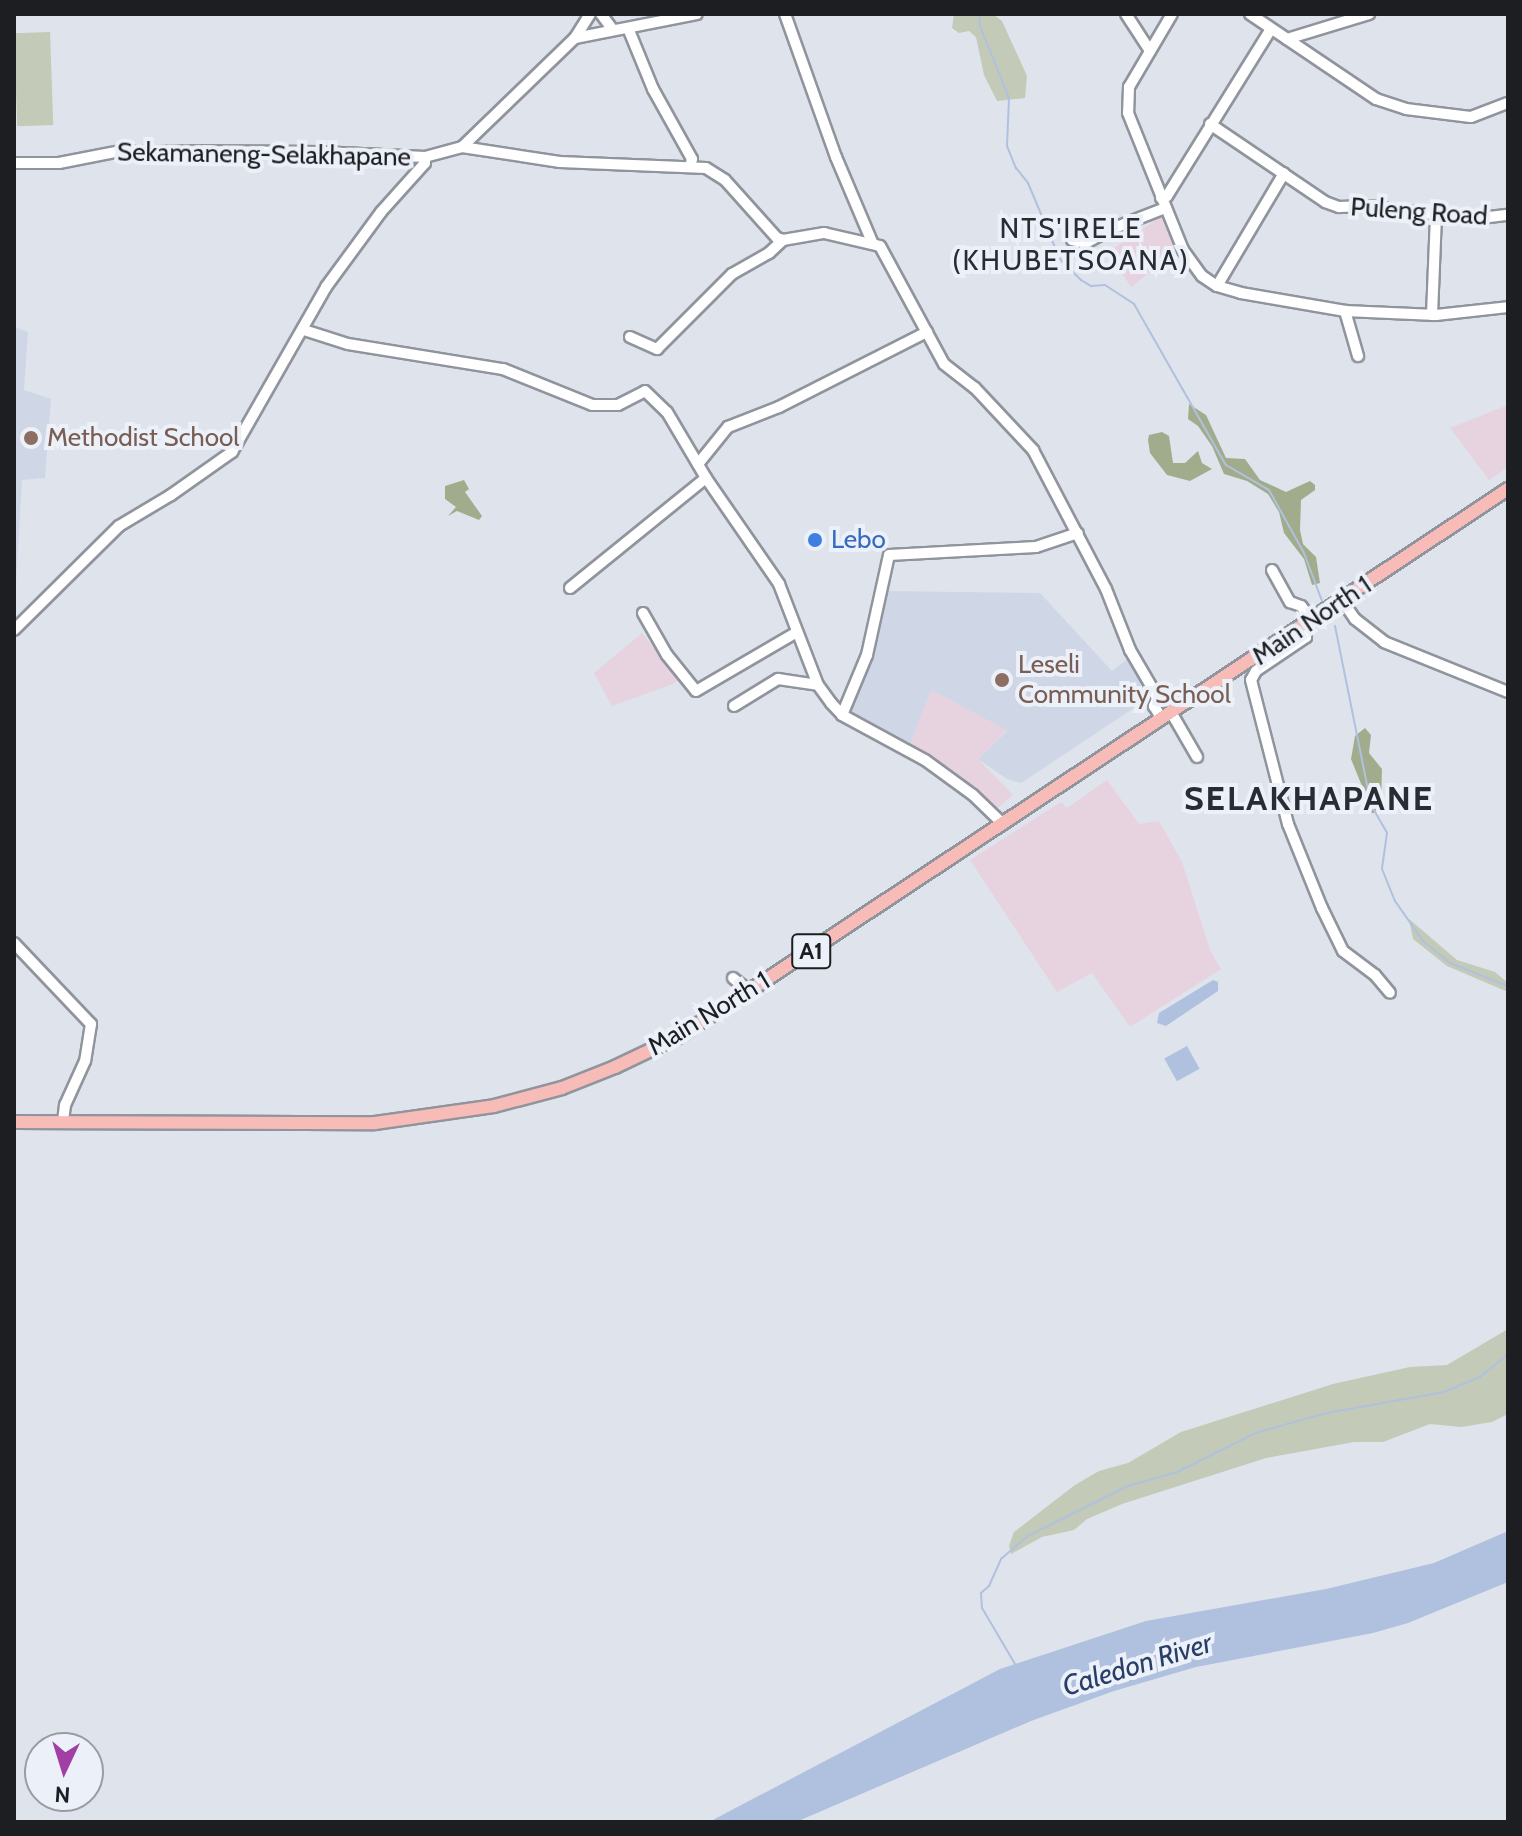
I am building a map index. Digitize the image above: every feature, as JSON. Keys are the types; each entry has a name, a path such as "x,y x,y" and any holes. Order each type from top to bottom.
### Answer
{"main road":[{"name":"Main North 1","path":"14,1122 375,1123 494,1106 562,1088 615,1067 678,1037 1166,714 1308,624 1508,489"}],"street":[{"path":"462,147 575,38 590,14"},
{"path":"601,14 613,30"},
{"path":"785,14 836,157 872,242"},
{"path":"1126,14 1150,51"},
{"path":"1172,14 1135,74 1127,100 1132,124 1163,203 1194,267 1217,286 1345,311 1432,315 1508,307"},
{"path":"1250,14 1329,71 1376,99 1406,109 1471,117 1508,103"},
{"path":"1287,39 1369,14"},
{"path":"575,38 691,15"},
{"path":"628,28 653,89 692,159 690,167"},
{"path":"1072,240 1086,243 1163,203 1271,29"},
{"name":"Puleng Road","path":"1210,124 1325,202 1339,207 1368,206 1473,219 1508,215"},
{"name":"Sekamaneng-Selakhapane","path":"14,163 59,163 107,153 148,151 321,152 425,157 462,147 560,162 690,167 716,172 777,238 783,240"},
{"path":"14,630 119,526 232,452 326,287 381,212 425,163 425,157"},
{"path":"1217,286 1284,173"},
{"path":"1432,315 1436,215"},
{"path":"630,337 657,349 732,274 769,253 783,240 824,233 880,246 944,364 975,388 1033,450 1106,589 1130,650 1154,691 1157,699 1154,706 1166,714 1197,757"},
{"path":"1345,311 1358,356"},
{"path":"304,330 348,344 503,369 592,405 618,405 645,391 667,412 706,478 779,584 818,685 842,715 925,760 973,795 1003,824"},
{"path":"698,464 728,427 779,407 927,332"},
{"path":"570,588 706,478"},
{"path":"842,715 867,655 889,555 1036,547 1078,533"},
{"path":"1272,570 1290,602 1301,606 1308,624 1306,637 1256,671 1251,680 1288,824 1343,951 1375,975 1390,993"},
{"path":"1342,600 1355,619 1384,642 1508,692"},
{"path":"643,613 667,655 696,691 797,632"},
{"path":"734,706 778,679 818,685"},
{"path":"14,943 91,1024 85,1061 65,1105 63,1122"},
{"path":"733,978 749,991"}],"shaded area":[{"path":"1162,216 1178,250 1131,287 1108,252"},
{"name":"Methodist School","path":"14,327 28,332 24,390 51,399 45,478 22,480 14,617"},
{"path":"1508,405 1508,467 1489,480 1450,428"},
{"name":"Leseli Community School","path":"886,591 1040,593 1112,671 1127,659 1152,696 1021,783 1007,779 978,759 1007,731 931,690 910,746 848,712"},
{"path":"642,633 679,679 612,706 594,673"},
{"path":"931,690 1007,730 978,759 1013,795 995,810 910,746"},
{"path":"1107,780 1139,824 1159,821 1182,862 1210,950 1221,969 1130,1027 1092,973 1057,992 970,860 1061,802 1067,808"}],"green space":[{"path":"954,14 993,14 1002,21 1027,76 1025,98 997,101 984,75 976,37 969,31 959,33 952,28"},
{"path":"50,32 53,125 17,126 14,33"},
{"path":"1189,404 1206,415 1226,458 1245,459 1260,480 1286,492 1310,481 1315,485 1315,490 1301,500 1300,530 1303,544 1316,557 1320,583 1312,585 1304,559 1284,533 1279,512 1268,494 1247,481 1224,474 1212,446 1198,426 1188,419"},
{"path":"1162,432 1169,436 1173,463 1185,463 1198,451 1202,463 1212,469 1190,481 1167,475 1150,453 1148,440 1149,435"},
{"path":"464,480 469,489 465,492 482,516 479,520 457,511 448,516 456,507 445,499 445,486"},
{"path":"1365,728 1371,735 1369,753 1382,769 1381,802 1374,813 1366,812 1364,791 1351,759 1355,736"},
{"path":"1409,919 1457,960 1495,972 1508,983 1508,992 1447,966 1413,939"},
{"path":"1508,1329 1508,1414 1492,1422 1461,1427 1430,1424 1383,1442 1354,1442 1266,1458 1122,1504 1087,1519 1074,1530 1042,1537 1011,1554 1009,1546 1014,1532 1075,1485 1099,1471 1128,1463 1181,1432 1333,1384 1410,1367 1447,1365"}],"water":[{"path":"1213,980 1218,982 1218,991 1166,1026 1157,1023 1159,1013"},
{"path":"1187,1046 1200,1069 1177,1081 1164,1059"},
{"name":"Caledon River","path":"1508,1531 1508,1582 1408,1623 1373,1633 1196,1667 1114,1691 1031,1721 796,1822 709,1822 1000,1669 1146,1621 1326,1589 1434,1563"}],"waterway":[{"path":"979,14 980,26 1009,98 1007,146 1016,168 1028,183 1060,259 1081,280 1091,286 1105,285 1134,304 1226,465 1269,490 1304,553 1322,601"},
{"path":"1335,626 1371,805 1387,833 1382,869 1395,901 1423,941 1450,963 1508,986"},
{"path":"1015,1664 982,1608 981,1593 989,1586 1001,1559 1026,1537 1128,1486 1177,1472 1258,1432 1327,1413 1444,1392 1480,1377 1508,1354"}],"place":[{"name":"Methodist School","path":"31,438"},
{"name":"Lebo","path":"815,540"},
{"name":"Leseli Community School","path":"1002,680"}],"district":[{"name":"NTS'IRELE (KHUBETSOANA)","path":"1071,244"},
{"name":"SELAKHAPANE","path":"1309,799"}]}
